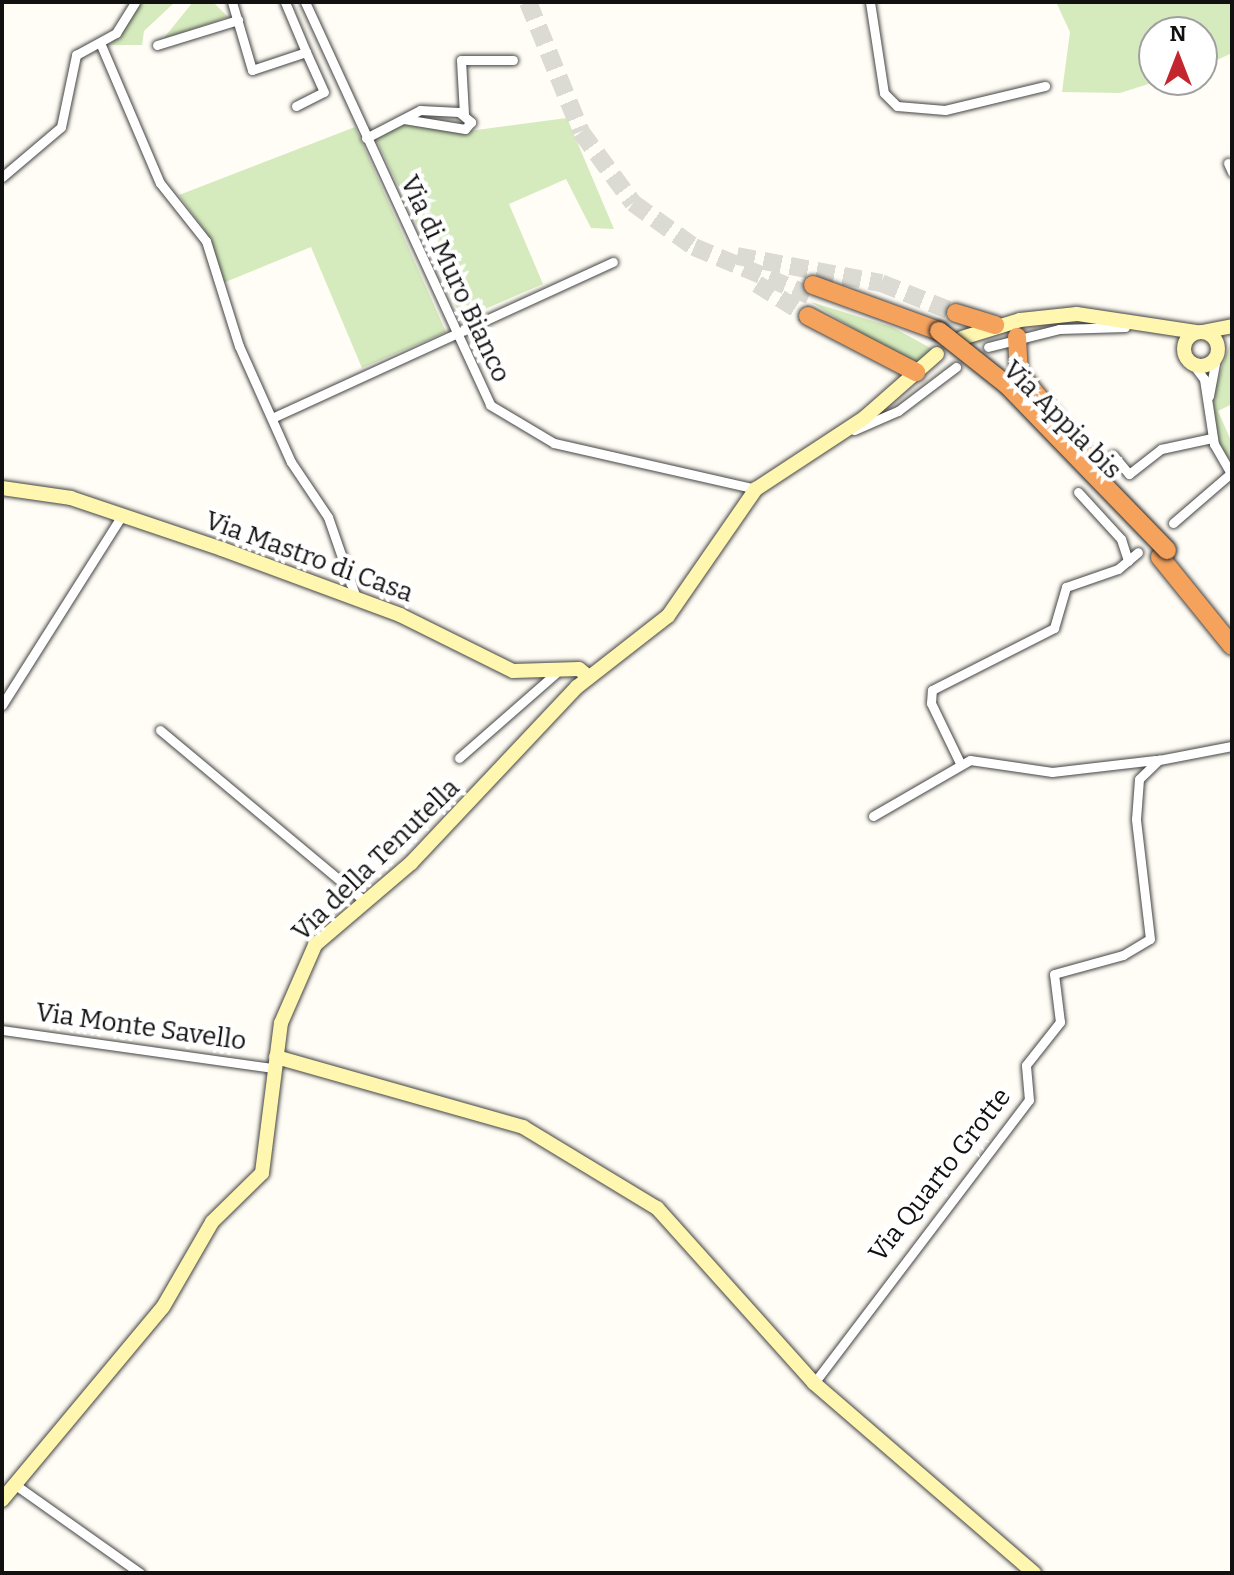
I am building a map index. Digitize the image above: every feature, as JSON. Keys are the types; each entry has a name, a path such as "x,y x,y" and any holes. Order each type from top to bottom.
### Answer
{"highway":[{"name":"Via Appia bis","path":"811,290 937,342 1007,385 1118,499 1164,554 1232,646"},
{"path":"956,313 995,325"},
{"path":"808,316 916,372"},
{"path":"1017,337 1016,368 1118,499"},
{"name":"Via Appia bis","path":"937,342 1004,397 1164,554 1232,626"}],"street":[{"path":"2,177 61,127 76,55 101,45 135,2"},
{"path":"232,2 252,70 306,52"},
{"path":"285,2 324,92 296,106"},
{"name":"Via di Muro Bianco","path":"305,2 455,337 490,405 532,434 756,489"},
{"path":"870,2 884,93 897,106 945,110 1045,86"},
{"path":"157,45 238,20"},
{"path":"101,45 160,183 206,241 234,333 272,418 328,517 356,598"},
{"path":"404,119 465,129 471,122 464,114 461,60 513,60"},
{"path":"366,138 420,110 464,114"},
{"path":"272,418 455,337 613,262"},
{"path":"962,338 995,325 1077,314 1199,332 1232,329"},
{"path":"988,347 1017,337 1152,327 1189,359 1203,376 1212,438 1232,474 1173,523"},
{"path":"1189,359 1207,364 1232,329"},
{"path":"1199,332 1218,350"},
{"path":"1189,359 1199,332"},
{"path":"756,489 843,432 916,372 937,342"},
{"path":"1208,404 1218,350"},
{"path":"843,432 886,418 956,367"},
{"path":"1113,455 1129,474 1161,449 1212,438"},
{"name":"Via Mastro di Casa","path":"2,488 122,515 356,598 500,666 555,674 579,669 589,677"},
{"name":"Via della Tenutella","path":"2,1500 17,1486 168,1300 212,1222 262,1173 275,1063 298,972 341,924 488,792 589,677 668,616 756,489"},
{"path":"1078,492 1121,539 1128,561"},
{"path":"2,705 122,515"},
{"path":"960,763 931,703 932,690 1054,628 1066,587 1128,561 1138,552"},
{"path":"459,758 555,674"},
{"path":"160,730 366,902"},
{"path":"873,816 960,763 977,759 1059,772 1159,760 1232,746"},
{"name":"Via Quarto Grotte","path":"814,1383 1029,1100 1025,1068 1060,1022 1054,974 1123,955 1150,939 1136,790 1159,760"},
{"name":"Via Monte Savello","path":"2,1030 275,1063"},
{"path":"275,1063 489,1116 558,1144 675,1223 814,1383 966,1510 1034,1573"},
{"path":"17,1486 140,1573"}],"green space":[{"path":"138,2 175,2 144,31 142,45 110,45"},
{"path":"193,2 213,2 228,17 163,39"},
{"path":"1056,2 1232,2 1232,53 1218,60 1218,16 1138,16 1138,87 1120,93 1062,92 1070,32"},
{"path":"567,118 614,229 591,228 566,179 509,204 543,284 462,319 376,139 406,122 469,131"},
{"path":"355,127 446,332 362,368 311,247 223,283 207,234 179,195"},
{"path":"811,302 892,327 936,351 920,362 904,360"},
{"path":"1232,337 1232,404 1218,411 1232,443 1230,463 1215,436 1213,395"}],"tunnel":[{"path":"528,2 581,132 633,203 694,247 809,295"},
{"path":"737,256 881,283 956,313"},
{"path":"757,284 808,316"}]}
